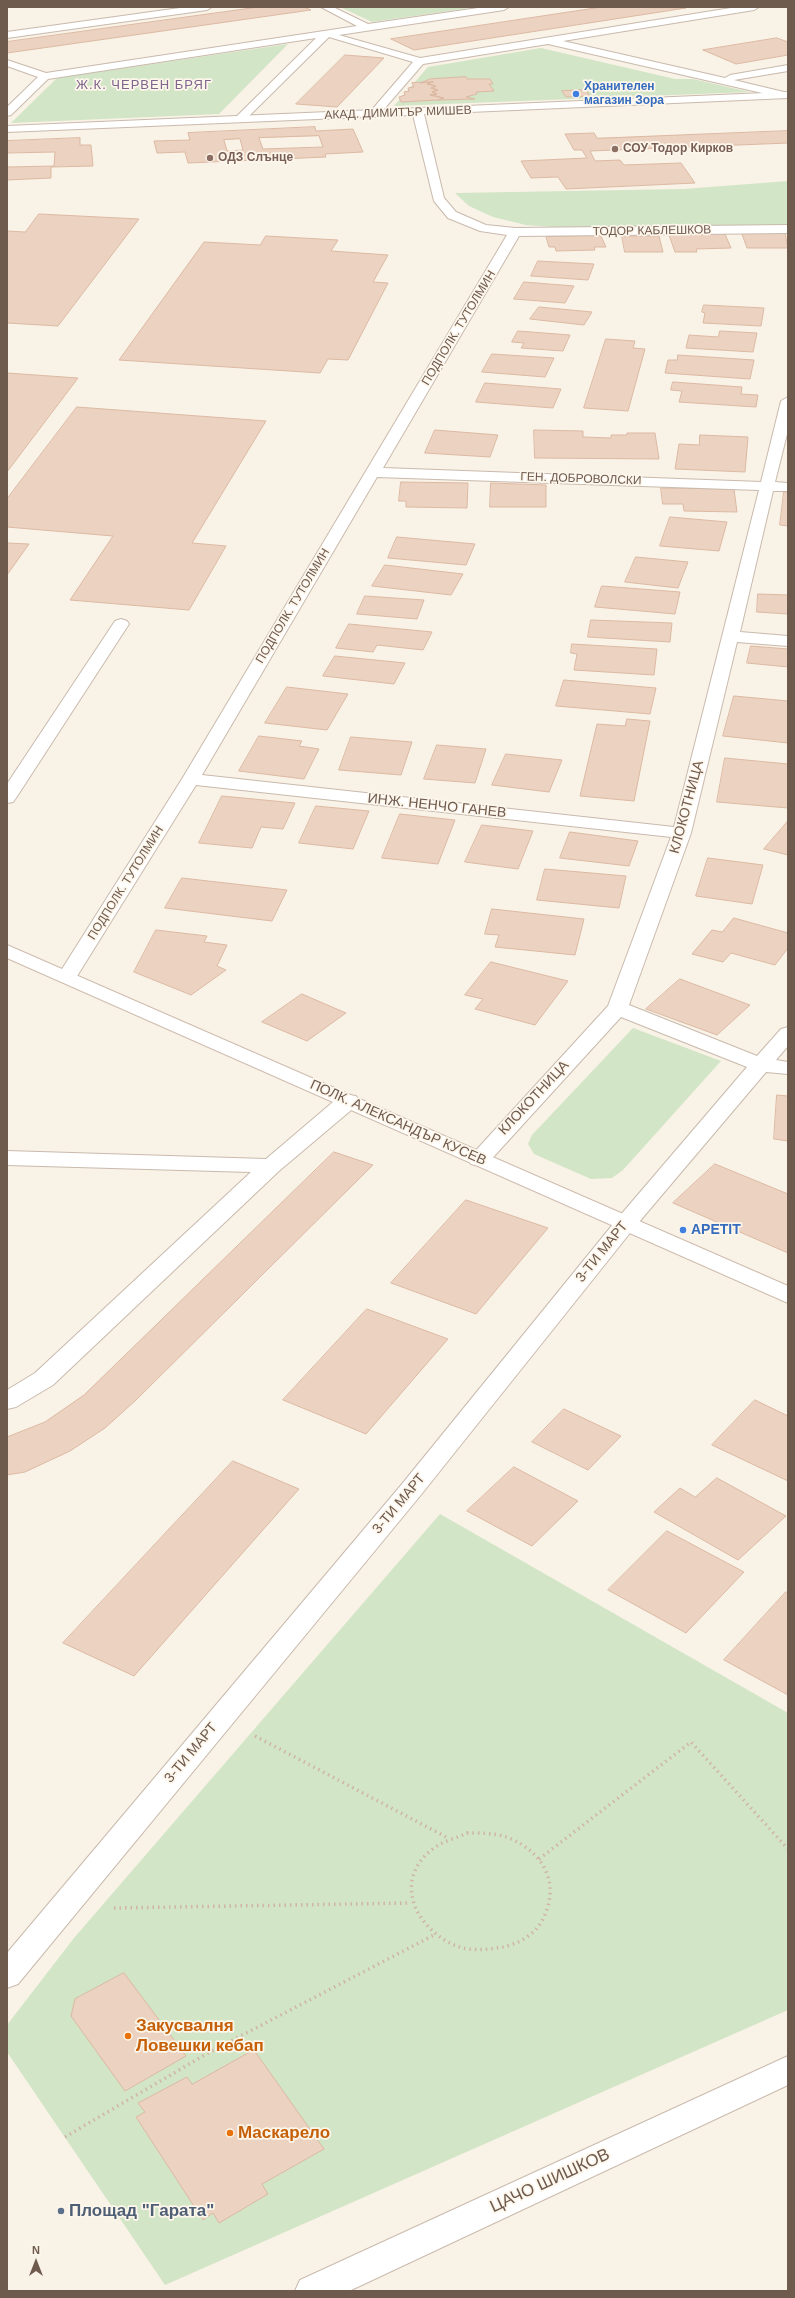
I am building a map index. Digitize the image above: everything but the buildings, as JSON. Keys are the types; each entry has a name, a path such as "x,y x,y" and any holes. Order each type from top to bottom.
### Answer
{"street":[{"path":"7,35 207,7"},
{"path":"326,7 368,28"},
{"path":"7,63 45,76 504,7"},
{"path":"326,34 420,61 754,7"},
{"path":"240,119 326,34"},
{"path":"548,41 786,95"},
{"path":"374,114 420,61"},
{"path":"719,80 788,68"},
{"path":"7,113 45,76"},
{"name":"АКАД. ДИМИТЪР МИШЕВ","path":"7,129 786,95"},
{"name":"ТОДОР КАБЛЕШКОВ","path":"418,112 438,199 452,215 484,228 515,232 788,229"},
{"name":"ПОДПОЛК. ТУТОЛМИН","path":"66,977 191,779 515,232"},
{"name":"КЛОКОТНИЦА","path":"478,1159 618,1008 682,833 729,636 768,486 788,401"},
{"name":"ГЕН. ДОБРОВОЛСКИ","path":"373,472 788,487"},
{"path":"7,798 121,624"},
{"path":"729,636 788,641"},
{"name":"ИНЖ. НЕНЧО ГАНЕВ","path":"191,779 682,833"},
{"name":"ПОЛК. АЛЕКСАНДЪР КУСЕВ","path":"7,951 788,1295"},
{"path":"618,1008 760,1065 788,1068"},
{"name":"3-ТИ МАРТ","path":"7,1975 411,1490 626,1223 788,1032"},
{"path":"7,1401 44,1379 271,1166 348,1101"},
{"path":"7,1158 271,1166"},
{"name":"ЦАЧО ШИШКОВ","path":"312,2291 788,2070"}],"path":[{"path":"221,1718 449,1838"},
{"path":"539,1858 691,1742 788,1849"},
{"path":"467,1834 488,1834 508,1838 525,1846 539,1858 549,1875 552,1894 549,1913 538,1928 521,1941 500,1949 476,1950 454,1945 434,1935 420,1920 411,1903 410,1884 416,1865 430,1850 449,1838 467,1834"},
{"path":"62,1909 411,1903"},
{"path":"65,2137 208,2053 434,1935"}],"green space":[{"path":"340,7 478,7 372,22"},
{"path":"288,44 219,114 11,123 57,78"},
{"path":"541,48 675,79 693,79 750,92 394,106 428,67"},
{"path":"788,181 788,225 567,228 526,225 493,217 469,206 455,193 684,189"},
{"path":"633,1028 721,1061 623,1170 612,1178 591,1179 534,1154 528,1144 532,1135"},
{"path":"440,1514 788,1713 788,2010 165,2285 7,2052 7,2025 74,1938"}],"place":[{"name":"Хранителен магазин Зора","path":"576,94"},
{"name":"СОУ Тодор Кирков","path":"615,149"},
{"name":"ОДЗ Слънце","path":"210,158"},
{"name":"APETIT","path":"683,1230"},
{"name":"Закусвалня Ловешки кебап","path":"128,2036"},
{"name":"Маскарело","path":"230,2133"},
{"name":"Площад \"Гарата\"","path":"61,2211"}],"district":[{"name":"Ж.К. ЧЕРВЕН БРЯГ","path":"144,85"}]}
